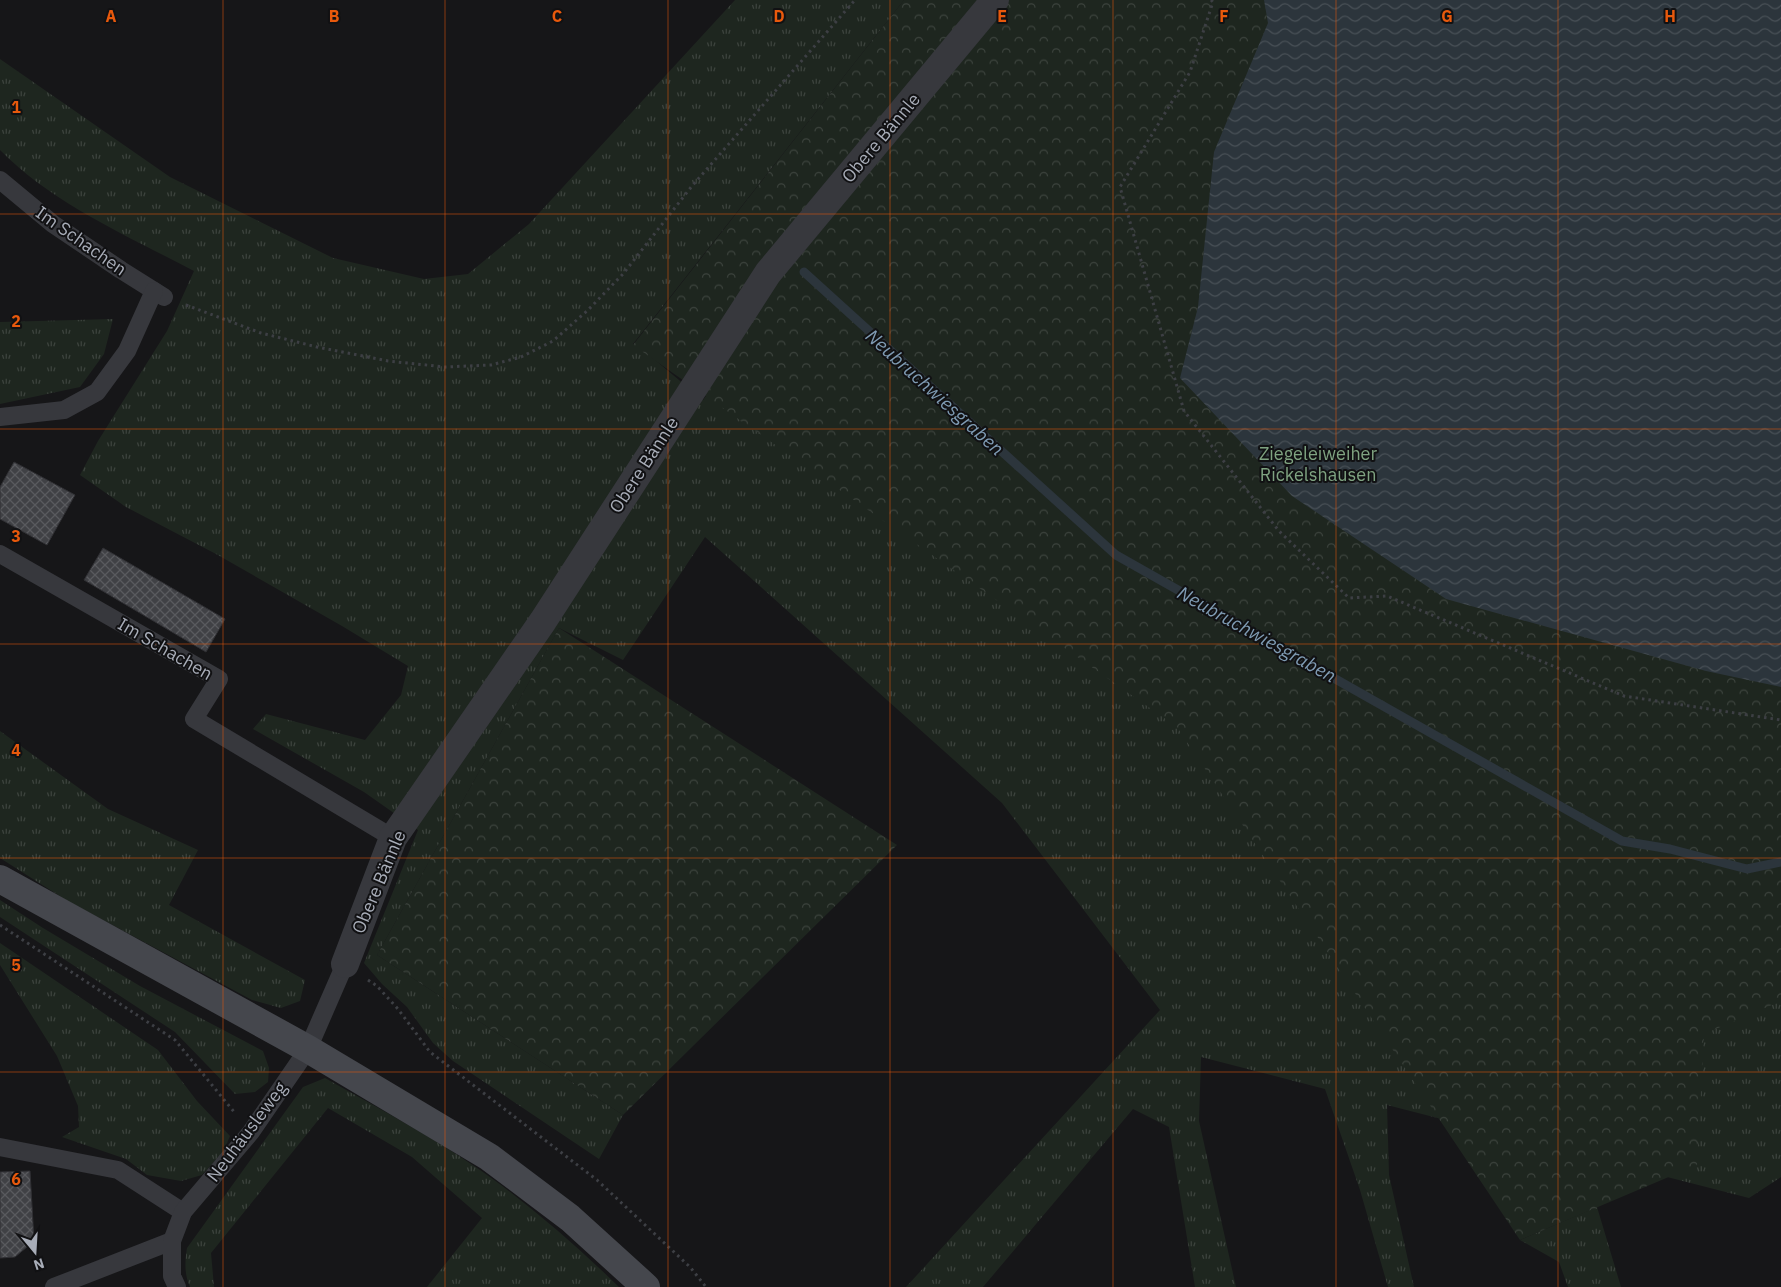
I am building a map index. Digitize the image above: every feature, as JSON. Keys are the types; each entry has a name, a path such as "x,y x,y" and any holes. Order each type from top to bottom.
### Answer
{"main road":[{"path":"0,879 308,1049 489,1158 570,1218 646,1287"}],"street":[{"name":"Obere Bännle","path":"345,964 393,838 543,621 768,273 995,0"}],"lane":[{"name":"Im Schachen","path":"0,180 53,224 160,294"},
{"path":"0,417 64,410 97,392 127,351 160,294"},
{"name":"Im Schachen","path":"0,554 219,680 194,719 393,838"},
{"name":"Neuhäusleweg","path":"177,1287 172,1276 172,1241 183,1212 251,1132 308,1049 345,964"},
{"path":"0,1147 118,1170 183,1212"},
{"path":"54,1287 172,1241"}],"path":[{"path":"160,294 262,333 317,347 388,361 445,368 490,365 521,357 553,341 588,310 623,274 692,186 855,0"},
{"path":"1212,1 1190,72 1120,187 1184,411 1278,531 1349,598 1387,596 1624,696 1781,720"},
{"path":"0,925 175,1040 251,1132"},
{"path":"345,964 377,986 398,1009 430,1052 597,1180 690,1267 706,1287"}],"green space":[{"name":"Ziegeleiweiher Rickelshausen","path":"735,0 904,0 633,344 703,400 788,279 1022,0 1781,0 1781,1177 1749,1198 1387,1105 1389,1175 1414,1287 1388,1287 1360,1190 1325,1089 1201,1057 1199,1121 1236,1287 1195,1287 1169,1127 1133,1109 983,1287 906,1287 1160,1010 1002,803 705,537 623,660 559,628 377,955 623,1115 599,1159 453,1061 433,1043 407,1007 382,984 364,963 418,830 364,792 253,729 266,714 365,740 401,695 408,666 216,554 126,507 80,475 98,441 167,331 194,271 67,203 43,187 0,150 0,59 170,177 333,258 424,279 468,274 529,224"},
{"path":"904,0 1264,0 1268,23 1214,152 1198,307 1180,378 1706,671 1781,687 1781,1001 1704,1034 1697,1165 1520,1240 1177,727 633,345"},
{"path":"113,319 104,354 80,387 0,404 0,322"},
{"path":"559,628 897,845 623,1115 377,955"},
{"path":"0,731 108,809 198,850 169,905 305,980 300,1001 281,1008 252,1000 66,900 0,858"},
{"path":"0,900 140,986 263,1051 269,1068 268,1082 255,1092 235,1094 175,1032 0,917"},
{"path":"0,943 158,1050 197,1101 230,1136 223,1152 202,1175 181,1181 147,1175 126,1159 62,1137 79,1127 78,1106 57,1056 0,965"},
{"path":"325,1078 415,1129 480,1170 547,1222 619,1287 427,1287 482,1218 412,1157 328,1108 211,1253 214,1287 190,1287 185,1268 187,1248 303,1087"},
{"path":"1597,1207 1621,1287 1568,1287 1559,1262 1520,1240"}],"water":[{"name":"Ziegeleiweiher Rickelshausen","path":"1264,0 1781,0 1781,687 1706,671 1446,599 1292,496 1180,378 1198,307 1214,152 1268,23"}],"building":[{"path":"14,462 75,495 47,545 0,519 0,487"},
{"path":"103,548 225,619 206,652 84,580"},
{"path":"30,1171 34,1241 15,1257 0,1258 0,1172"}],"waterway":[{"name":"Neubruchwiesgraben","path":"804,272 1116,555 1622,841 1670,849 1747,869 1781,862"}]}
